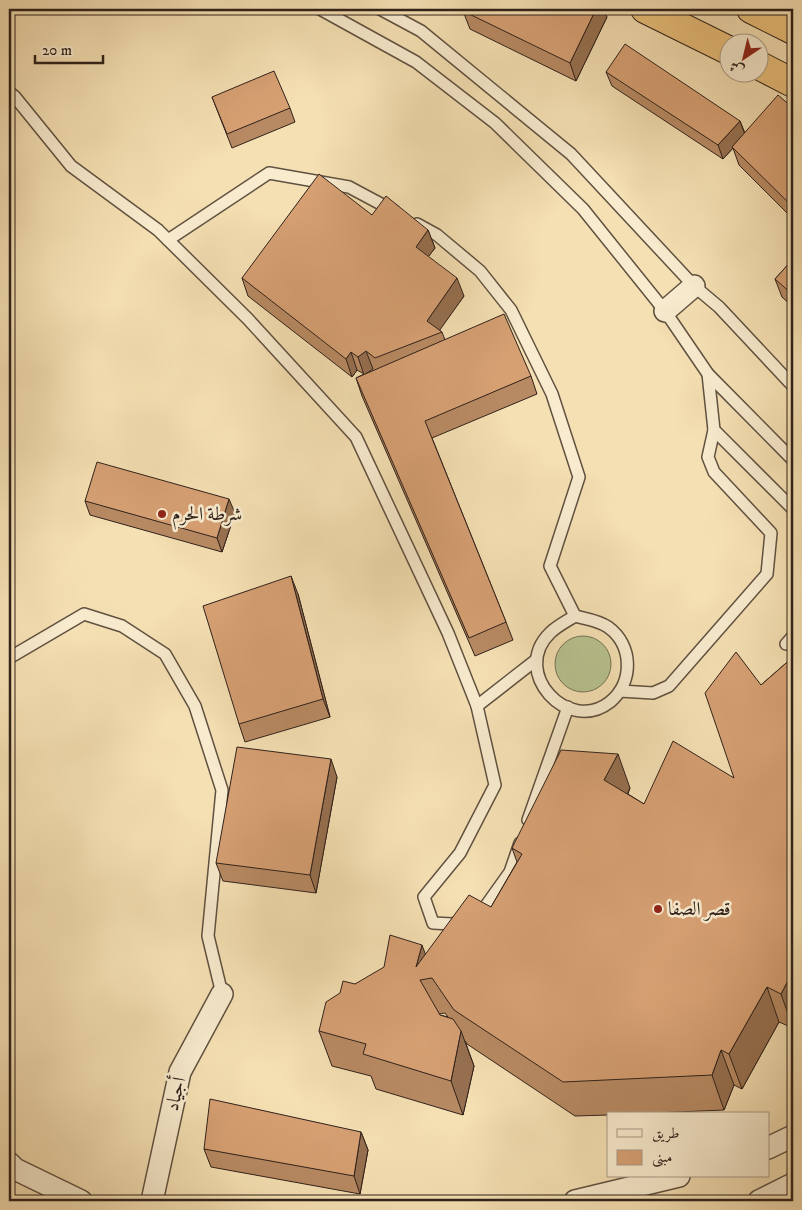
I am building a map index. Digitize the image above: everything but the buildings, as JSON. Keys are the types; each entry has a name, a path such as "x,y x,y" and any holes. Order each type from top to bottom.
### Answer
{"highway":[{"path":"645,9 720,46"},
{"path":"751,9 793,30"},
{"path":"770,71 793,83"}],"street":[{"path":"665,311 694,286"},
{"name":"أجياد","path":"152,1201 180,1072 222,994"},
{"path":"770,1147 793,1136"},
{"path":"11,1169 81,1201"},
{"path":"575,1201 671,1178"},
{"path":"759,1201 788,1192"}],"lane":[{"path":"320,9 416,62 494,123 583,209 665,311 708,374 793,460"},
{"path":"380,9 422,31 571,154 694,286 720,307 793,386"},
{"path":"9,92 71,166 158,230 248,320 356,436 448,633 477,706 495,785 460,853 424,896 434,923 452,924 478,918 510,872 568,707"},
{"path":"168,240 269,173 349,187 437,235 480,271 511,310 552,394 579,477 550,566 575,616"},
{"path":"620,691 653,693 669,686 767,574 771,533 714,472 708,457 714,430 708,374"},
{"path":"714,430 793,510"},
{"path":"9,658 84,614 122,626 165,654 195,706 222,790 208,936 222,994"},
{"path":"575,616 606,626 618,636 625,649 628,663 627,678 620,691 609,702 595,709 579,711 552,699 542,688 538,674 536,660 541,645 550,633 575,616"},
{"path":"477,706 536,660"}],"green space":[{"path":"577,636 589,636 603,644 611,658 609,675 603,684 589,692 577,692 567,687 560,680 555,670 555,658 560,648 567,641"}],"place":[{"name":"شرطة الحرم","path":"162,514"},
{"name":"قصر الصفا","path":"658,909"}]}
